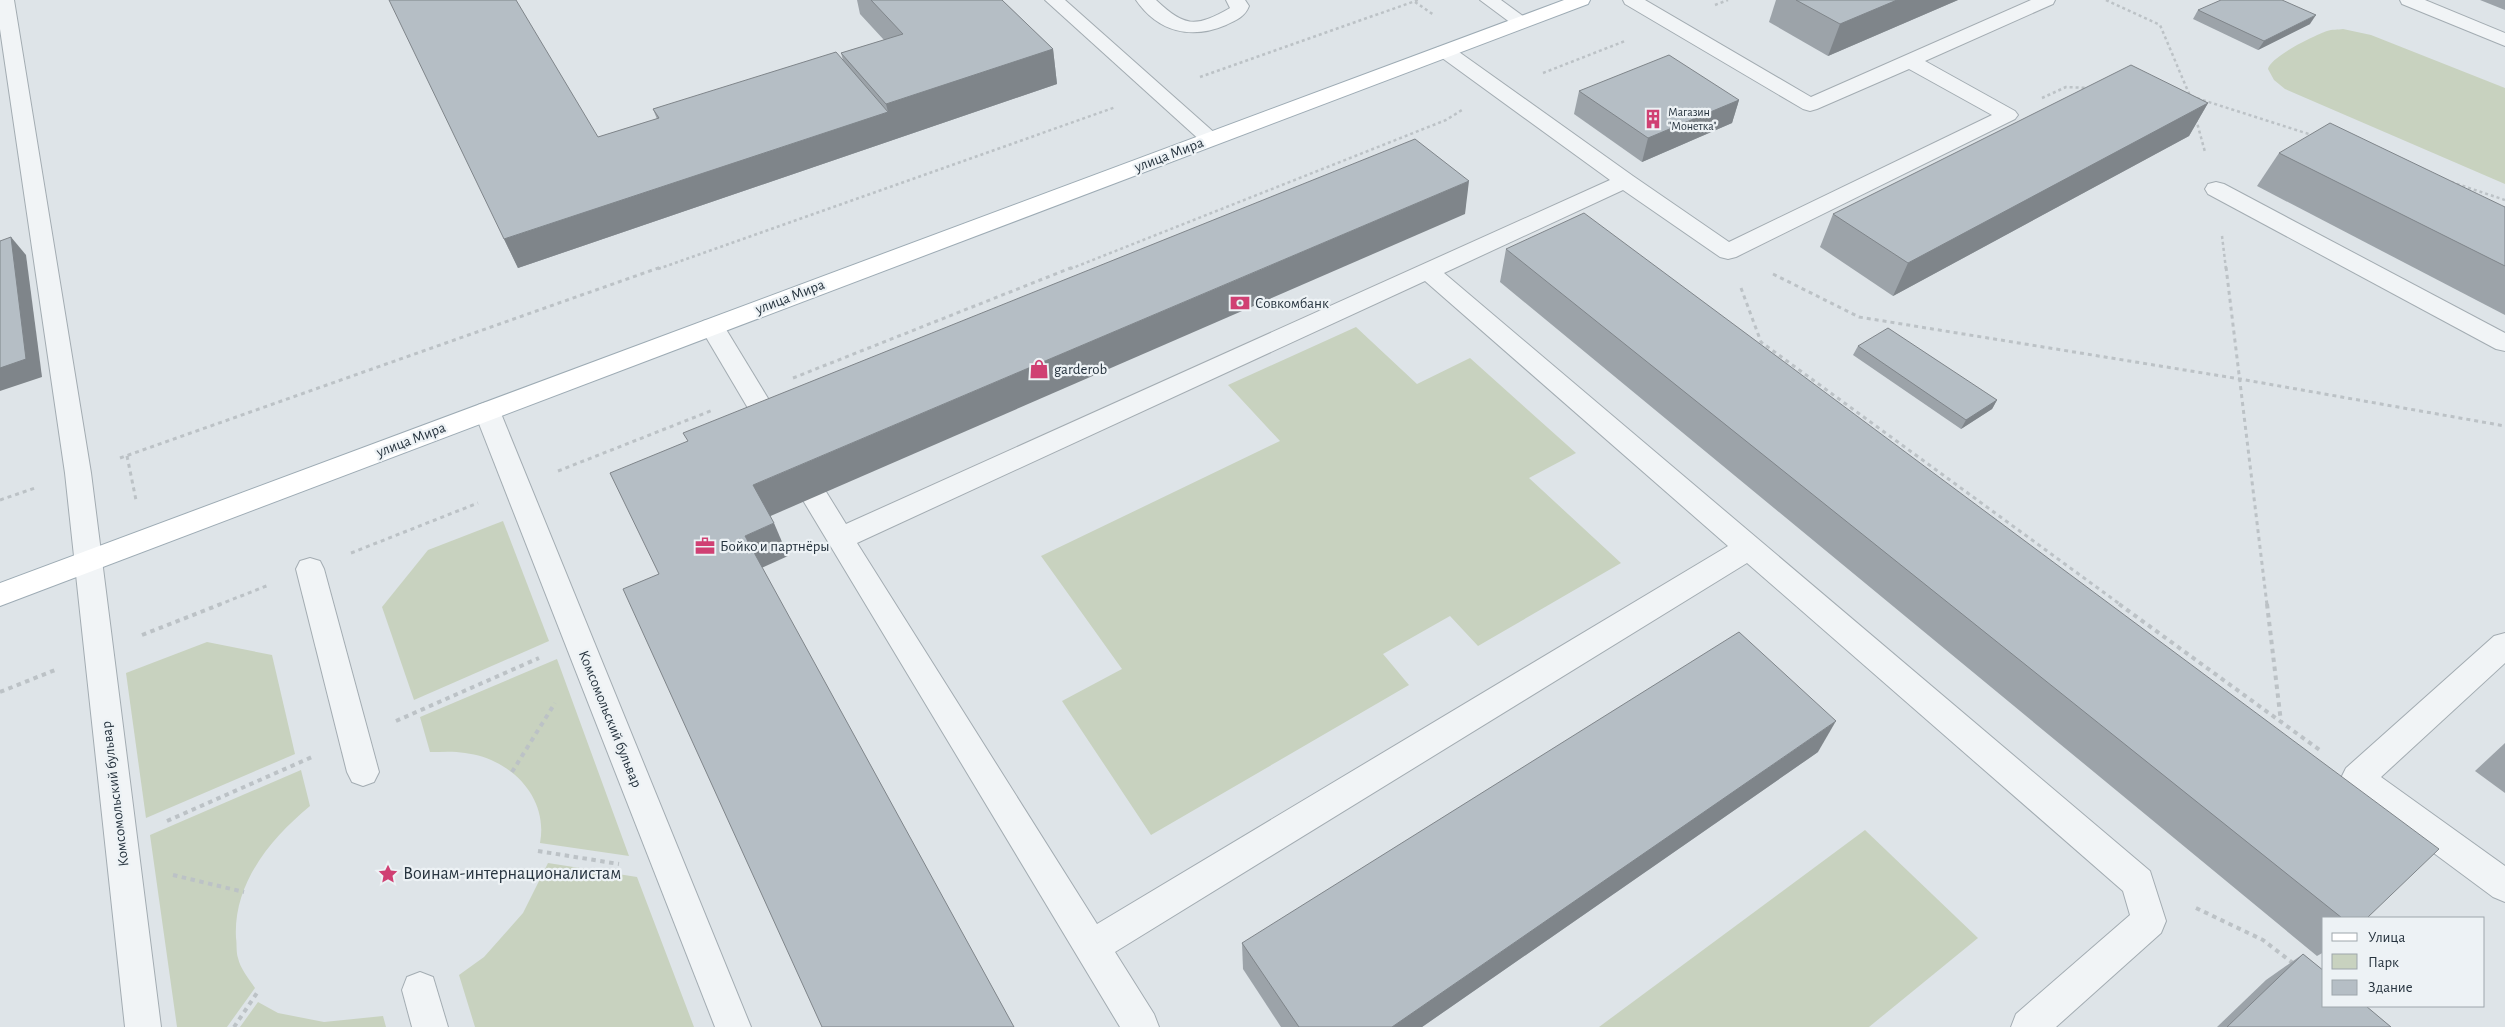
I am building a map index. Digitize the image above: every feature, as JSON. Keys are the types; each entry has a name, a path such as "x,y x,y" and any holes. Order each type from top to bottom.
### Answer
{"main road":[{"name":"улица Мира","path":"0,595 1581,0"}],"street":[{"name":"Комсомольский бульвар","path":"5,0 78,473 144,1027"},
{"path":"1054,0 1210,140"},
{"path":"1145,0 1173,24 1190,28 1230,16 1238,11 1240,6 1235,0"},
{"path":"1488,0 1522,22"},
{"path":"1632,0 1810,105 2046,0"},
{"path":"2409,0 2505,40"},
{"path":"1444,52 1728,252 2008,115"},
{"path":"1910,61 2008,115"},
{"path":"840,539 1625,181"},
{"path":"2216,189 2505,344"},
{"path":"1428,270 2138,882 2149,921 2030,1027"},
{"path":"712,327 777,435"},
{"name":"Комсомольский бульвар","path":"487,411 733,1027"},
{"path":"815,497 1141,1027"},
{"path":"1092,947 1750,547"},
{"path":"310,569 363,772"},
{"path":"2505,645 2357,778 2505,886"},
{"path":"420,990 430,1027"}],"path":[{"path":"112,461 1418,0"},
{"path":"0,692 1446,120 1498,90 1728,0"},
{"path":"2106,0 2160,26 2190,96 2192,105"},
{"path":"2008,115 2066,87 2095,89"},
{"path":"2180,95 2190,96 2316,136"},
{"path":"2195,114 2216,189 2281,722"},
{"path":"2448,181 2505,200"},
{"path":"1728,252 1859,317 2240,379 2505,426"},
{"path":"1728,252 1761,342 2357,778"},
{"path":"512,772 585,656"},
{"path":"538,851 671,872"},
{"path":"124,863 244,892"},
{"path":"2138,882 2263,940 2301,970"},
{"path":"234,1027 259,990"}],"green space":[{"path":"2343,29 2371,35 2505,88 2505,184 2285,89 2274,80 2268,69 2284,53 2321,33"},
{"path":"1356,327 1417,384 1470,358 1576,453 1529,478 1621,563 1478,646 1450,616 1383,654 1409,685 1151,835 1062,701 1122,669 1041,556 1280,441 1228,385"},
{"path":"503,521 549,641 414,700 382,607 428,550"},
{"path":"207,642 272,655 295,754 146,818 126,673"},
{"path":"557,659 629,856 540,843 541,826 538,810 532,795 510,771 481,756 457,752 430,752 420,717"},
{"path":"301,770 310,806 268,848 248,881 241,899 237,918 237,956 243,970 255,988 227,1027 177,1027 150,835"},
{"path":"1865,830 1978,938 1869,1027 1599,1027"},
{"path":"548,863 637,877 694,1027 475,1027 459,975 484,957 523,913"},
{"path":"258,1002 278,1013 324,1022 383,1016 386,1027 240,1027"}],"building":[{"path":"389,0 516,0 598,137 659,118 653,109 836,52 888,112 504,239"},
{"path":"871,0 1002,0 1053,49 886,104 841,53 903,34"},
{"path":"1796,0 1897,0 1840,24"},
{"path":"2221,0 2282,0 2316,15 2264,41 2198,10"},
{"path":"1669,55 1739,100 1648,138 1579,91"},
{"path":"2131,65 2208,103 1908,263 1833,214"},
{"path":"2330,123 2505,207 2505,266 2279,153"},
{"path":"1415,139 1469,181 753,485 774,523 745,536 1014,1027 822,1027 623,589 659,574 610,473 688,441 683,433"},
{"path":"1584,213 2439,849 2368,917 2341,917 1506,249"},
{"path":"11,237 26,359 0,368 0,241"},
{"path":"1888,328 1997,400 1966,420 1858,346"},
{"path":"1739,632 1836,721 1392,1027 1299,1027 1242,943"},
{"path":"2303,954 2322,969 2322,1007 2367,1007 2391,1027 2227,1027"}],"place":[{"name":"Магазин \"Монетка\"","path":"1653,119"},
{"name":"Совкомбанк","path":"1240,303"},
{"name":"garderob","path":"1039,369"},
{"name":"Бойко и партнёры","path":"705,546"},
{"name":"Воинам-интернационалистам","path":"388,874"}]}
